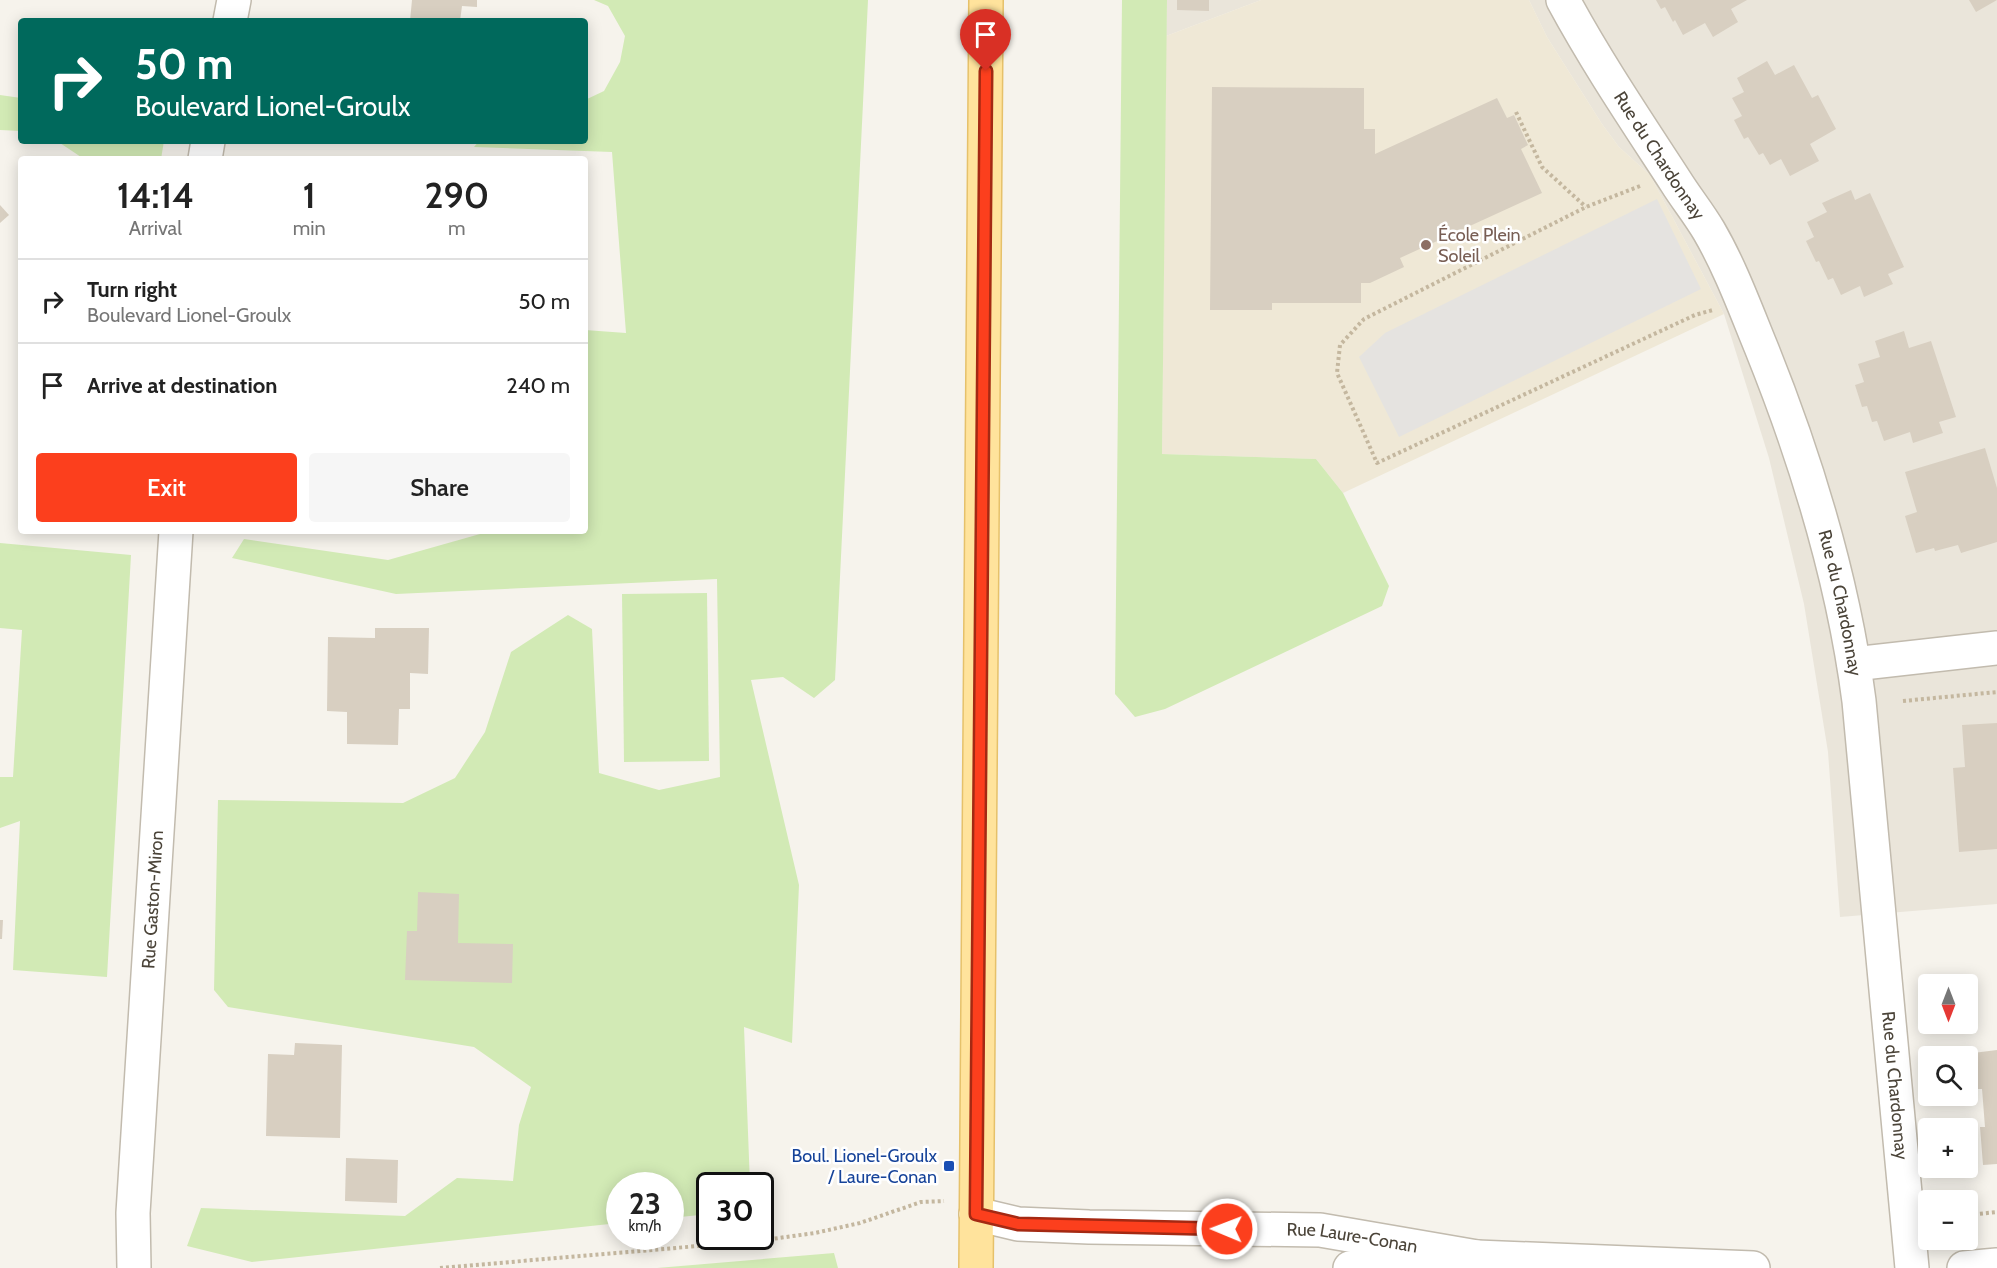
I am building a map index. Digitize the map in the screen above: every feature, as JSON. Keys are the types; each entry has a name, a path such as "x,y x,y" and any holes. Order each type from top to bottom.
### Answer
{"main road":[{"path":"976,1268 986,0"}],"street":[{"path":"231,18 234,0"},
{"name":"Rue du Chardonnay","path":"1563,0 1587,44 1709,231 1742,302 1780,395 1812,487 1828,543 1854,664 1912,1268"},
{"name":"Rue Gaston-Miron","path":"134,1268 133,1213 176,534"},
{"path":"1854,664 1997,648"},
{"name":"Rue Laure-Conan","path":"976,1207 1018,1224 1320,1230 1477,1257"},
{"name":"Rue Laure-Conan","path":"1350,1268 1477,1257 1754,1268"},
{"path":"1964,1268 1997,1265"}],"path":[{"path":"1516,111 1542,167 1586,207"},
{"path":"1665,165 1645,177 1649,183 1586,207 1364,319 1340,345 1337,373 1377,464 1695,315 1742,302"},
{"path":"1903,701 1997,692"},
{"path":"440,1268 757,1242 860,1223 921,1202 976,1207"},
{"path":"1978,1214 1997,1212"}],"shaded area":[{"path":"1167,0 1261,0 1166,36"},
{"name":"École Plein Soleil","path":"1261,0 1529,0 1547,37 1602,124 1619,147 1650,175 1724,314 1343,493 1316,459 1162,454 1166,36"},
{"path":"1529,0 1997,0 1997,904 1840,917 1828,752 1804,604 1769,458 1724,314 1650,175 1619,147 1602,124 1547,37"},
{"path":"1657,199 1701,289 1399,437 1359,357 1385,333"}],"green space":[{"path":"594,0 868,0 835,680 814,698 783,677 751,680 799,885 792,1043 744,1027 750,1172 696,1172 696,1215 684,1217 684,1172 606,1172 606,1224 252,1262 187,1246 201,1208 405,1216 457,1178 513,1181 519,1125 531,1087 474,1047 228,1007 214,990 218,800 403,803 455,778 485,732 511,652 568,615 592,629 599,773 659,790 720,777 717,579 396,594 232,558 244,539 388,560 480,534 588,534 588,330 626,333 612,152 474,147 476,144 588,144 588,99 604,91 620,62 625,36 608,6"},
{"path":"1122,0 1167,0 1162,454 1316,459 1343,493 1389,586 1382,606 1165,709 1135,717 1115,694"},
{"path":"0,95 18,98 18,131 0,130"},
{"path":"62,144 164,144 162,156 80,156"},
{"path":"0,543 131,555 107,977 13,970 20,821 0,828 0,777 13,777 22,630 0,628"},
{"path":"707,593 709,761 624,762 622,594"},
{"path":"834,1253 838,1268 657,1268"}],"building":[{"path":"412,0 477,0 477,7 462,6 460,18 410,18"},
{"path":"1177,0 1209,0 1209,11 1177,10"},
{"path":"1656,0 1747,0 1731,9 1738,22 1713,37 1705,23 1683,35 1665,7 1661,9"},
{"path":"1969,0 1997,0 1976,12"},
{"path":"1767,61 1775,75 1794,65 1812,98 1818,95 1836,129 1810,144 1819,161 1790,176 1781,159 1770,165 1763,153 1759,155 1748,137 1744,139 1734,120 1742,116 1732,98 1744,92 1737,78"},
{"path":"1212,87 1364,88 1364,129 1375,129 1375,154 1497,98 1507,118 1514,115 1528,145 1521,149 1542,193 1400,258 1404,267 1370,283 1361,283 1361,303 1272,303 1272,310 1210,310"},
{"path":"1851,190 1855,200 1870,193 1904,267 1888,274 1893,284 1864,297 1860,286 1841,295 1833,278 1828,280 1819,261 1816,262 1806,241 1814,237 1807,222 1827,212 1822,203"},
{"path":"0,205 9,215 0,223"},
{"path":"1904,331 1909,348 1931,341 1956,417 1939,422 1943,433 1913,443 1910,432 1884,441 1877,421 1872,422 1867,406 1862,407 1855,385 1864,382 1858,364 1880,357 1875,341"},
{"path":"1985,448 1997,488 1997,542 1961,553 1958,545 1916,553 1905,516 1917,512 1905,472"},
{"path":"375,628 429,628 428,674 410,673 410,709 399,709 398,745 347,744 347,712 327,711 328,637 375,638"},
{"path":"1997,723 1997,849 1959,852 1953,768 1965,767 1962,725"},
{"path":"418,892 459,894 458,943 513,944 512,983 405,980 407,931 417,931"},
{"path":"0,920 3,920 2,939 0,939"},
{"path":"295,1043 342,1045 340,1138 266,1136 268,1054 294,1055"},
{"path":"1997,1050 1997,1164 1983,1165 1980,1127 1985,1127 1982,1089 1978,1089 1978,1052"},
{"path":"346,1158 398,1160 397,1203 345,1201"}],"place":[{"name":"École Plein Soleil","path":"1426,245"},
{"name":"Boul. Lionel-Groulx / Laure-Conan","path":"949,1166"}],"route":[{"path":"986,71 976,1214 1018,1224 1227,1229"}]}
